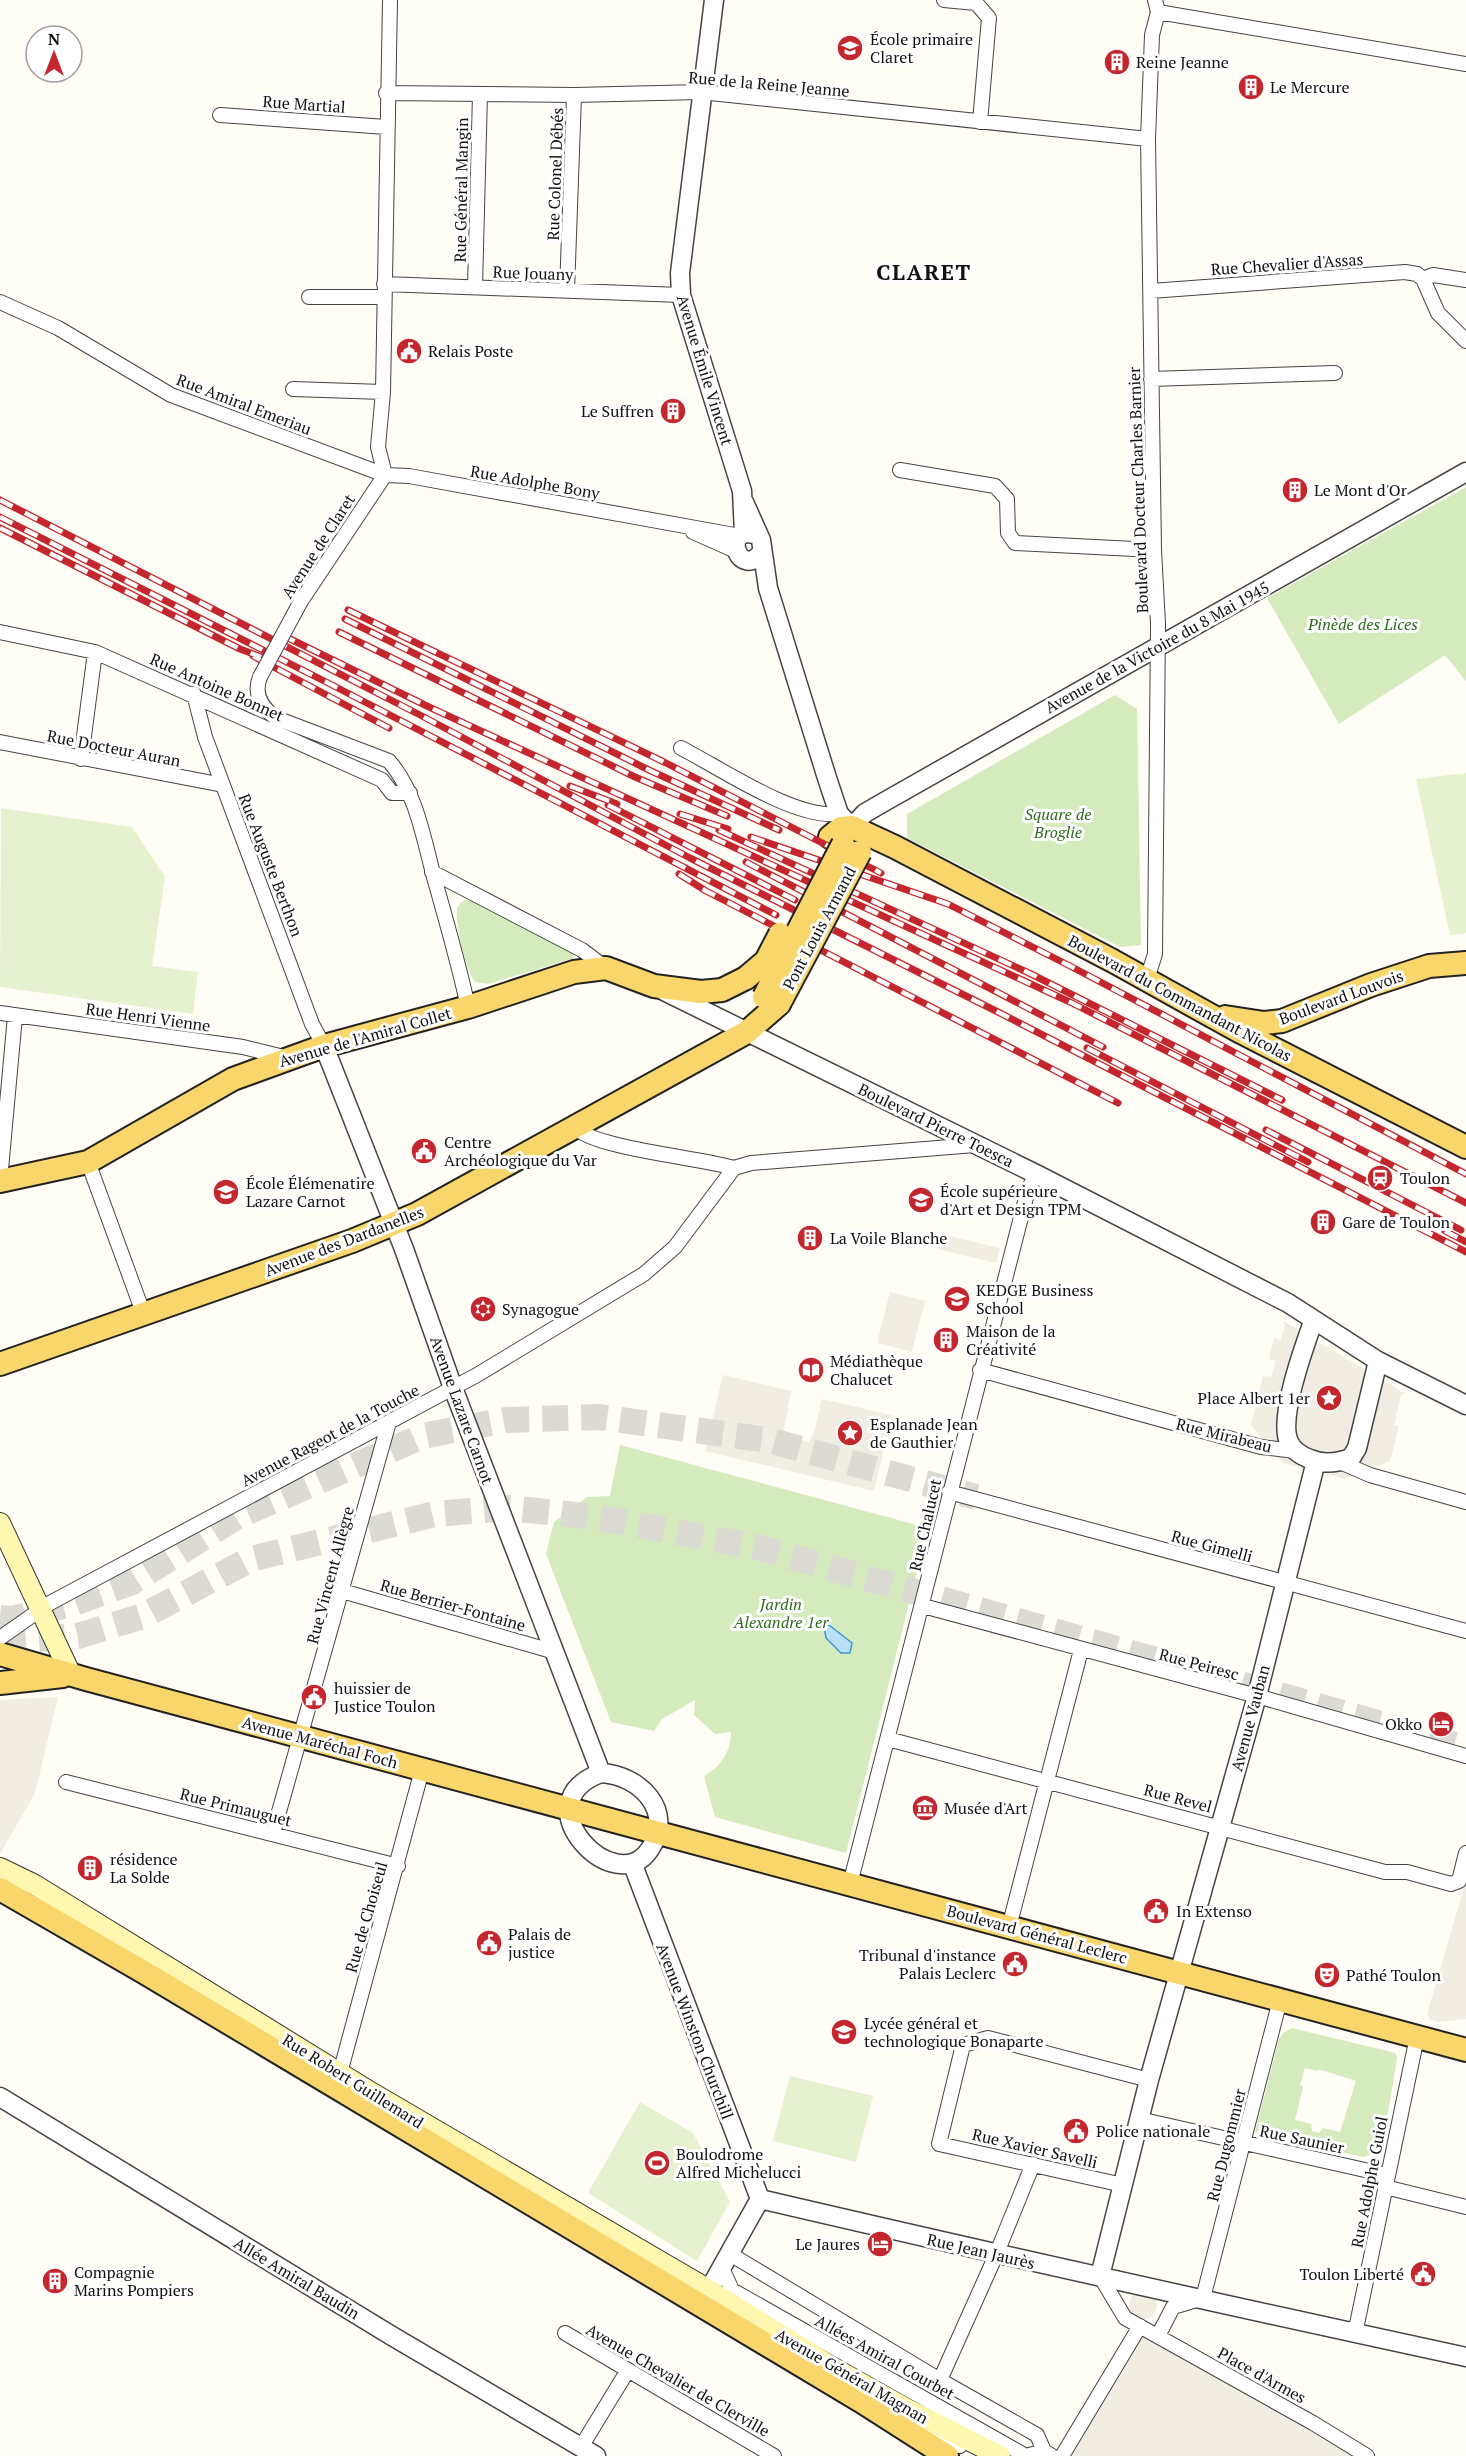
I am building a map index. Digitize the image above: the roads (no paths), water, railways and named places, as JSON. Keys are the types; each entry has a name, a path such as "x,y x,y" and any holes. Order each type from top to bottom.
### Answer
{"main road":[{"name":"Boulevard du Commandant Nicolas","path":"845,835 866,847 896,847 1215,1016 1237,1030 1466,1147"},
{"name":"Pont Louis Armand","path":"654,986 710,992 722,990 746,978 766,961 845,835"},
{"name":"Pont Louis Armand","path":"763,1013 845,835"},
{"name":"Boulevard Louvois","path":"1215,1016 1264,1023 1282,1021 1371,985 1429,966 1466,963"},
{"name":"Avenue de l'Amiral Collet","path":"0,1180 88,1162 233,1079 324,1046 468,1007 574,972 606,968"},
{"path":"606,968 654,986"},
{"name":"Avenue des Dardanelles","path":"0,1364 144,1315 394,1224 575,1127 763,1013"},
{"path":"0,1523 71,1675 0,1683"},
{"name":"Avenue Maréchal Foch","path":"0,1654 657,1833"},
{"name":"Boulevard Général Leclerc","path":"657,1833 1466,2050"},
{"name":"Rue Robert Guillemard","path":"0,1868 35,1885 168,1965 330,2075 348,2095 612,2252 704,2298"},
{"name":"Rue Robert Guillemard","path":"0,1889 330,2075 704,2298"},
{"name":"Avenue Général Magnan","path":"704,2298 739,2330 861,2401 947,2456"},
{"name":"Avenue Général Magnan","path":"704,2298 1000,2456"}],"street":[{"path":"386,475 378,447 383,392 386,93 390,0"},
{"name":"Avenue Émile Vincent","path":"714,0 680,273 681,295 744,502 748,545 768,588 845,835"},
{"path":"944,0 976,3 989,18 980,122"},
{"path":"1156,6 1466,64"},
{"name":"Boulevard Docteur Charles Barnier","path":"1147,980 1155,954 1158,645 1154,550 1148,139 1152,35 1156,6"},
{"name":"Rue de la Reine Jeanne","path":"386,93 574,95 701,92 1148,139"},
{"name":"Rue Général Mangin","path":"476,287 480,94"},
{"name":"Rue Colonel Débés","path":"567,291 574,95"},
{"name":"Rue Martial","path":"220,115 386,127"},
{"name":"Rue Chevalier d'Assas","path":"1151,291 1406,272 1417,274 1423,279 1433,275 1466,280"},
{"path":"1423,279 1438,313 1466,342"},
{"name":"Rue Jouany","path":"309,297 476,287 681,295"},
{"name":"Rue Amiral Emeriau","path":"0,302 58,328 171,395 386,475"},
{"path":"1151,379 1335,374"},
{"path":"293,389 383,392"},
{"path":"900,470 995,486 1007,499 1008,533 1015,543 1154,550"},
{"name":"Avenue de la Victoire du 8 Mai 1945","path":"845,835 866,813 884,802 1466,472"},
{"name":"Rue Adolphe Bony","path":"386,475 409,476 677,526 748,545"},
{"name":"Avenue de Claret","path":"386,475 380,480 301,601 260,677 257,692 266,710 276,718 389,761 400,774 410,793 468,1007"},
{"name":"Rue Antoine Bonnet","path":"0,632 95,652 194,694 382,780 392,793 410,793"},
{"path":"81,759 95,652"},
{"name":"Rue Auguste Berthon","path":"194,694 205,736 223,785 312,1024 324,1046"},
{"name":"Rue Docteur Auran","path":"0,742 223,785"},
{"name":"Boulevard du Commandant Nicolas","path":"681,748 797,809 825,815 845,835"},
{"path":"432,872 582,950 606,968"},
{"path":"654,986 763,1013"},
{"name":"Rue Henri Vienne","path":"0,1013 248,1047 290,1058"},
{"name":"Boulevard Pierre Toesca","path":"763,1013 975,1145 1288,1303 1314,1322 1378,1361 1466,1405"},
{"path":"0,1180 15,1016"},
{"name":"Avenue Lazare Carnot","path":"324,1046 394,1224 453,1388 601,1773"},
{"path":"575,1127 584,1136 604,1142 710,1161 735,1168 752,1163 975,1145"},
{"path":"88,1162 144,1315"},
{"name":"Avenue Rageot de la Touche","path":"0,1638 39,1610 453,1388 644,1274 675,1247 735,1168"},
{"name":"Rue Chalucet","path":"850,1884 923,1606 980,1370 1028,1190 1036,1174"},
{"path":"1295,1451 1290,1445 1286,1424 1297,1375 1314,1322"},
{"path":"1340,1462 1351,1458 1357,1448 1378,1361"},
{"name":"Rue Mirabeau","path":"980,1370 1261,1447 1295,1451 1316,1461 1340,1462 1370,1474 1466,1502"},
{"name":"Rue Vincent Allègre","path":"273,1833 302,1737 389,1422"},
{"name":"Avenue Vauban","path":"1100,2276 1149,2080 1257,1696 1316,1461"},
{"name":"Rue Gimelli","path":"949,1492 1466,1631"},
{"name":"Rue Berrier-Fontaine","path":"342,1591 555,1652"},
{"name":"Rue Peiresc","path":"923,1606 1257,1696 1466,1756"},
{"path":"1009,1926 1082,1650"},
{"name":"Rue Revel","path":"888,1738 1385,1872 1407,1872 1451,1884 1459,1881 1466,1853"},
{"name":"Rue de Choiseul","path":"330,2075 398,1866 422,1770"},
{"path":"601,1773 632,1780 644,1790 657,1815 657,1833 650,1849 633,1865 624,1866 604,1859 583,1844 573,1830 570,1809 573,1792 580,1783 601,1773"},
{"name":"Rue Primauguet","path":"66,1782 398,1866"},
{"name":"Avenue Winston Churchill","path":"633,1865 760,2199"},
{"name":"Rue Dugommier","path":"1203,2298 1280,2000"},
{"name":"Rue Adolphe Guiol","path":"1351,2332 1357,2324 1417,2037"},
{"name":"Rue Xavier Savelli","path":"1123,2185 939,2144 963,2045 988,2038 1149,2080"},
{"name":"Allée Amiral Baudin","path":"0,2097 392,2336 589,2451"},
{"name":"Rue Saunier","path":"1140,2119 1386,2181 1466,2207"},
{"path":"940,2380 996,2255 1033,2164"},
{"path":"704,2298 760,2199"},
{"name":"Rue Jean Jaurès","path":"760,2199 996,2255 1203,2298 1466,2357"},
{"name":"Allées Amiral Courbet","path":"726,2261 1037,2435 1048,2453 1026,2456 742,2296 732,2290 726,2261"},
{"name":"Place d'Armes","path":"1100,2276 1125,2318 1367,2456"},
{"name":"Rue Jean Jaurès","path":"1158,2336 1173,2307 1203,2298"},
{"path":"1062,2456 1140,2326"},
{"name":"Avenue Chevalier de Clerville","path":"565,2333 628,2370 756,2452 774,2456"},
{"path":"589,2451 628,2370"},
{"name":"Avenue Général Magnan","path":"861,2401 979,2456"}],"water":[{"path":"829,1625 852,1643 850,1653 841,1653 826,1638 824,1627"}],"tunnel":[{"path":"0,1618 12,1619 71,1604 132,1582 236,1517 423,1436 506,1420 599,1417 768,1440 976,1497"},
{"path":"0,1642 78,1636 143,1616 251,1559 435,1514 509,1508 595,1517 757,1547 1466,1748"}],"railway":[{"path":"0,500 422,716 690,858 998,1012 1466,1252"},
{"path":"0,517 332,685 776,915"},
{"path":"0,528 240,649 261,657"},
{"path":"348,610 664,762 881,873"},
{"path":"345,619 649,770 779,830"},
{"path":"339,632 635,777 727,816"},
{"path":"282,635 429,707 1072,1003 1466,1203"},
{"path":"253,656 389,728"},
{"path":"570,786 617,804"},
{"path":"608,805 795,900"},
{"path":"680,814 728,829"},
{"path":"719,830 1031,974 1282,1100"},
{"path":"751,837 948,904 1466,1174"},
{"path":"746,862 1103,1047"},
{"path":"679,874 706,891 1118,1103"},
{"path":"1087,1048 1308,1162"},
{"path":"1266,1130 1461,1230"},
{"path":"1445,1231 1466,1242"}],"place":[{"name":"École primaire Claret","path":"850,48"},
{"name":"Reine Jeanne","path":"1117,62"},
{"name":"Le Mercure","path":"1251,87"},
{"name":"Relais Poste","path":"409,351"},
{"name":"Le Suffren","path":"673,411"},
{"name":"Le Mont d'Or","path":"1295,490"},
{"name":"Centre Archéologique du Var","path":"424,1151"},
{"name":"Toulon","path":"1380,1178"},
{"name":"École Élémenatire Lazare Carnot","path":"226,1192"},
{"name":"École supérieure d'Art et Design TPM","path":"921,1200"},
{"name":"Gare de Toulon","path":"1323,1222"},
{"name":"La Voile Blanche","path":"810,1238"},
{"name":"KEDGE Business School","path":"957,1299"},
{"name":"Synagogue","path":"483,1309"},
{"name":"Maison de la Créativité","path":"946,1340"},
{"name":"Médiathèque Chalucet","path":"811,1370"},
{"name":"Place Albert 1er","path":"1329,1398"},
{"name":"Esplanade Jean de Gauthier","path":"850,1433"},
{"name":"huissier de Justice Toulon","path":"314,1697"},
{"name":"Okko","path":"1441,1724"},
{"name":"Musée d'Art","path":"925,1808"},
{"name":"résidence La Solde","path":"90,1868"},
{"name":"In Extenso","path":"1156,1911"},
{"name":"Palais de justice","path":"489,1943"},
{"name":"Tribunal d'instance Palais Leclerc","path":"1015,1964"},
{"name":"Pathé Toulon","path":"1327,1975"},
{"name":"Lycée général et technologique Bonaparte","path":"844,2032"},
{"name":"Police nationale","path":"1076,2131"},
{"name":"Boulodrome Alfred Michelucci","path":"657,2163"},
{"name":"Le Jaures","path":"880,2244"},
{"name":"Toulon Liberté","path":"1423,2274"},
{"name":"Compagnie Marins Pompiers","path":"55,2281"}],"district":[{"name":"CLARET","path":"924,272"}],"park label":[{"name":"Pinède des Lices","path":"1363,624"},
{"name":"Square de Broglie","path":"1058,823"},
{"name":"Jardin Alexandre 1er","path":"781,1613"}]}
